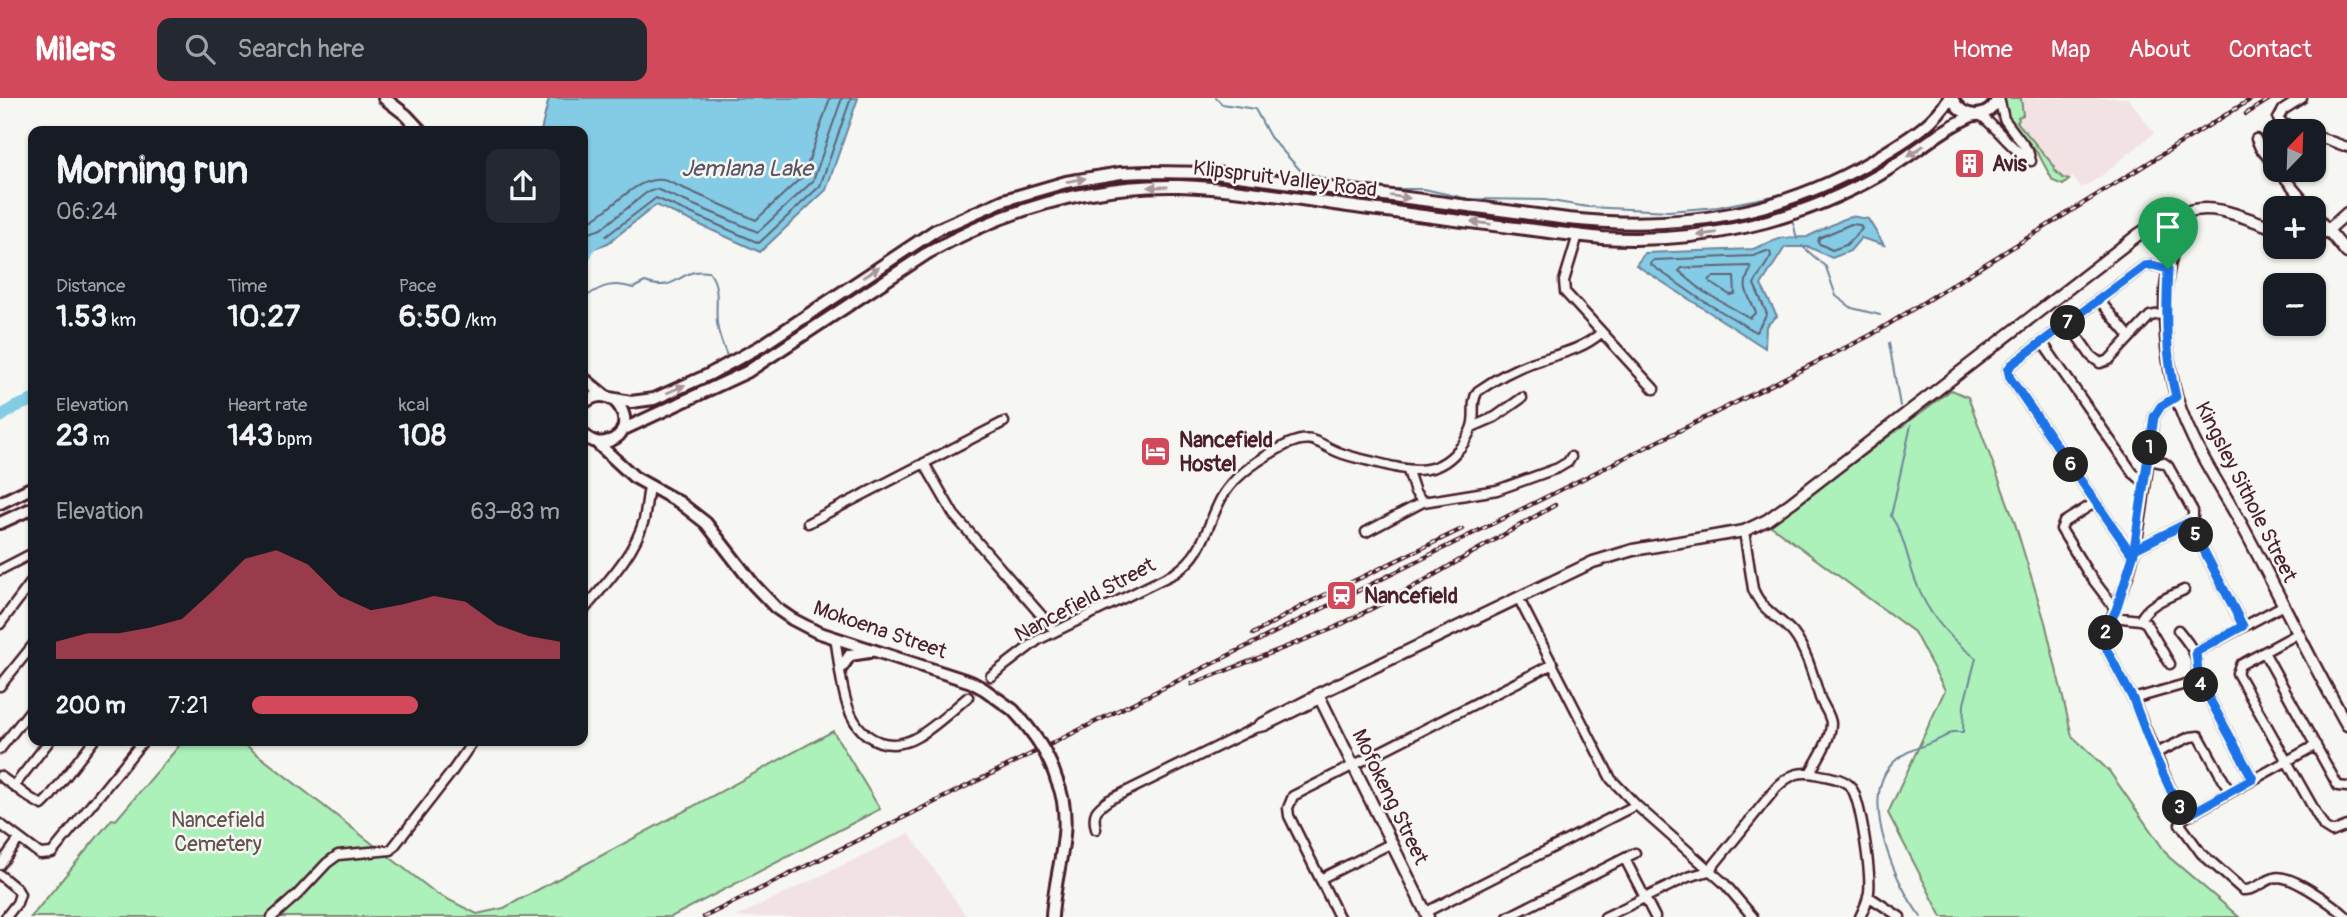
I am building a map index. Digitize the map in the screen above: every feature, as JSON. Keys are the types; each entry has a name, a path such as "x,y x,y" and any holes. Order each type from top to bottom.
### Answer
{"main road":[{"path":"384,98 416,126"},
{"path":"1950,98 1960,110 1977,115"},
{"name":"Klipspruit Valley Road","path":"588,401 596,397 631,402 654,399 708,375 761,346 936,230 1004,200 1066,182 1121,173 1215,173 1568,219 1619,224 1670,223 1752,210 1820,187 1867,164 1913,135 1935,117 1950,98"},
{"name":"Klipspruit Valley Road","path":"588,438 608,442 620,432 755,368 898,271 950,240 1011,213 1070,197 1149,186 1216,188 1578,235 1622,239 1667,238 1726,231 1767,222 1849,191 1880,174 1952,125 1991,110 1999,98"},
{"path":"588,382 620,406 623,412 617,451 619,463"},
{"name":"Mokoena Street","path":"588,439 649,487 679,502 706,523 754,585 776,608 806,626 835,638 971,682 1013,710 1036,738 1052,765 1066,819 1052,917"},
{"path":"0,503 28,489"},
{"path":"0,523 28,510"},
{"path":"841,668 852,654 882,653"},
{"name":"Mokoena Street","path":"1045,917 1058,831 1060,794"}],"street":[{"path":"1977,115 1993,125 2022,156 2031,161 2028,151 2005,122 1999,98"},
{"path":"2278,119 2278,114 2302,98"},
{"path":"2256,139 2263,152"},
{"path":"2326,139 2347,147"},
{"path":"2289,182 2300,196"},
{"path":"1096,829 1094,814 1097,808 1109,800 1255,728 1271,716 1319,697 1604,563 1641,550 1744,531 1768,520 2162,219 2180,216 2198,208 2217,209 2263,224"},
{"path":"2328,230 2347,213"},
{"name":"Kingsley Sithole Street","path":"2180,216 2168,269 2166,313 2169,366 2176,397 2194,439 2347,725"},
{"path":"2326,227 2347,253"},
{"path":"1578,235 1564,288 1568,296 1654,389"},
{"path":"2134,552 2096,502 2008,373 2011,365 2146,265 2168,269"},
{"path":"2099,300 2130,337"},
{"path":"2068,323 2091,356 2100,363 2109,360 2150,316 2166,313"},
{"path":"1423,502 1415,492 1408,471 1421,471 1452,457 1472,427 1475,396 1478,391 1529,364 1564,355 1582,347 1601,333"},
{"path":"2042,342 2133,473 2144,482"},
{"path":"2176,397 2155,413 2134,552 2105,636 2105,645 2133,699 2175,800 2182,810 2190,814"},
{"path":"1472,427 1495,417 1522,398"},
{"path":"808,523 1004,422"},
{"name":"Nancefield Street","path":"991,676 1023,650 1055,631 1175,573 1195,556 1231,483 1242,472 1288,444 1315,440 1339,453 1408,471"},
{"path":"1366,531 1423,502 1497,490 1558,468 1571,457"},
{"path":"2134,552 2189,522 2193,517 2193,511 2170,469 2164,463 2148,460"},
{"path":"924,463 958,520 1055,631"},
{"path":"588,605 621,565 635,540 643,521 649,487"},
{"path":"2096,502 2064,522 2061,529 2114,614 2140,620 2150,628 2170,664"},
{"path":"2189,522 2243,626"},
{"path":"1744,531 1756,597 1762,607 1792,632 1797,640 1830,717 1824,748 1810,773"},
{"path":"1319,697 1592,562 1641,550"},
{"path":"0,570 28,556"},
{"path":"0,624 28,587"},
{"path":"2140,620 2144,612 2157,603 2184,590"},
{"path":"1521,603 1608,774 1636,805 1724,883 1753,917"},
{"path":"2196,652 2284,605"},
{"path":"2178,630 2196,652 2196,681"},
{"path":"2297,634 2240,665 2237,673 2327,830 2335,832 2347,826"},
{"path":"835,638 848,708 855,724 868,737 897,744 915,739 968,697"},
{"path":"2264,652 2338,786 2347,788"},
{"path":"0,686 28,653"},
{"path":"1339,917 1289,816 1289,803 1296,793 1553,664"},
{"path":"2133,699 2196,681"},
{"path":"2196,681 2203,687 2253,779"},
{"name":"Mofokeng Street","path":"1319,697 1427,914"},
{"path":"0,749 28,713"},
{"path":"2154,754 2190,737 2199,736 2230,792"},
{"path":"2316,745 2181,821 2183,830 2201,853 2243,890 2251,890 2273,878 2285,877 2347,917"},
{"path":"14,786 45,746"},
{"path":"0,776 37,804 45,803 89,746"},
{"path":"0,824 40,854 49,855 57,850 140,746"},
{"path":"272,917 338,855 391,850 470,746"},
{"path":"1605,917 1688,877 1709,871 1783,781 1793,774 1810,773 1844,781 1857,798 1869,882 1868,896 1860,917"},
{"path":"1427,914 1636,805"},
{"path":"0,865 19,839"},
{"path":"1320,879 1392,843"},
{"path":"1508,917 1635,853"},
{"path":"1625,859 1655,917"},
{"path":"0,875 20,894 17,903 6,917"},
{"path":"1868,896 1900,917"}],"shaded area":[{"path":"2021,98 2128,98 2154,133 2100,177 2082,188 2072,177 2069,180 2060,176 2017,122 2022,114"},
{"path":"909,833 967,917 736,917"}],"green space":[{"path":"2004,98 2021,98 2023,115 2018,117 2017,122 2055,167 2054,170 2069,180 2063,185 2053,181 2039,155 2008,118"},
{"path":"1951,390 1968,397 2014,520 2045,622 2072,736 2109,771 2169,857 2239,917 1942,917 1888,813 1945,690 1914,632 1770,525"},
{"name":"Nancefield Cemetery","path":"833,731 880,809 671,917 31,917 112,819 116,820 179,746 247,746 437,894 477,914 504,908"}],"water":[{"name":"Jemlana Lake","path":"549,98 858,98 826,190 760,252 656,205 608,243 588,250 588,126 542,126"},
{"path":"1850,216 1868,219 1884,245 1861,238 1850,251 1832,258 1809,247 1785,247 1761,285 1777,316 1766,326 1765,348 1636,265 1645,253 1753,249 1781,238 1807,237"}],"waterway":[{"path":"1216,98 1222,104 1255,109 1270,137 1301,171 1340,184 1378,189 1424,189 1469,199 1545,200 1588,207 1669,211 1718,207 1783,194"},
{"path":"1793,222 1797,239"},
{"path":"588,249 590,244 600,239"},
{"path":"1802,246 1826,267 1836,296 1852,308 1880,315"},
{"path":"588,295 609,286 633,288 645,282 665,285 691,273 709,272 715,284 718,327 727,356"},
{"path":"1889,343 1900,406"},
{"path":"0,417 28,402"},
{"path":"1911,425 1891,516 1900,532 1926,604 1948,634 1976,658 1964,704 1963,732 1952,732 1905,754 1891,765 1882,781 1880,820 1885,842 1901,885 1921,917"}],"tunnel":[{"path":"968,697 991,676"}],"railway":[{"path":"704,917 1871,335 2253,98"},
{"path":"2246,114 2271,98"},
{"path":"1192,684 1332,629 1408,590 1555,505"},
{"path":"1253,634 1306,604 1462,529"}],"place":[{"name":"Avis","path":"1969,164"},
{"name":"Nancefield Hostel","path":"1156,452"},
{"name":"Nancefield","path":"1341,596"}],"route":[{"path":"2168,269 2144,266 2011,365 2008,373 2133,556 2135,549 2189,522 2243,626 2196,652 2196,681 2203,687 2253,779 2190,814 2182,810 2175,800 2133,699 2107,650 2105,641 2133,556 2154,417 2161,406 2176,397 2168,348 2168,269"}]}
